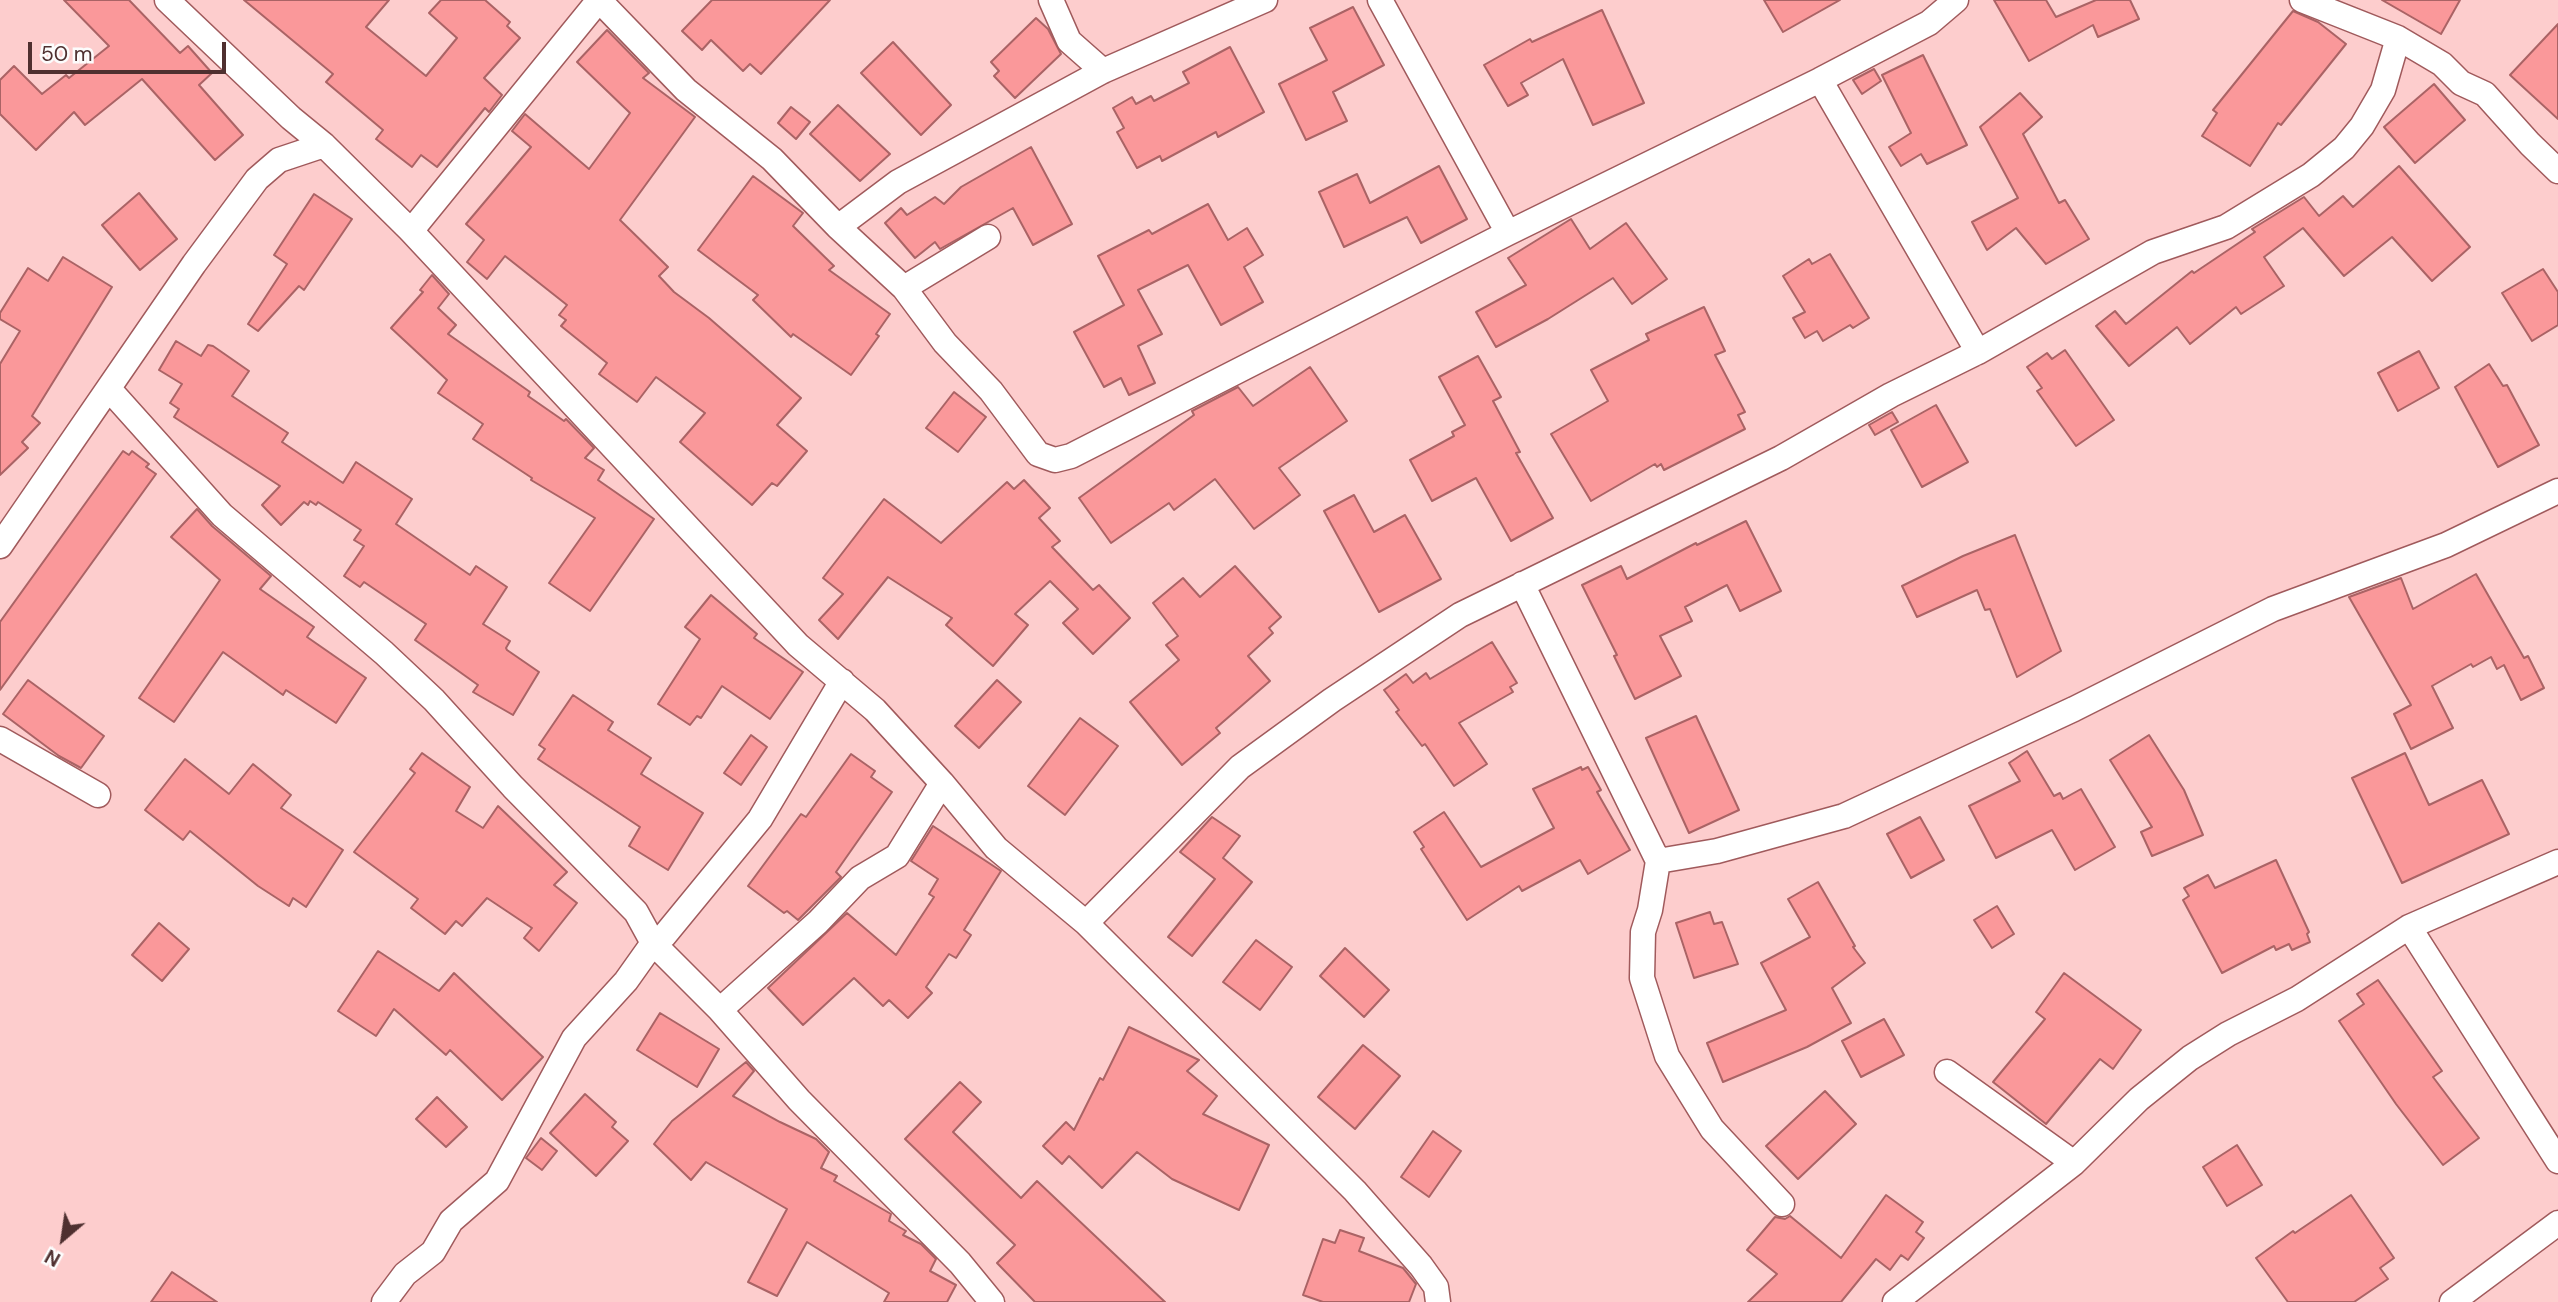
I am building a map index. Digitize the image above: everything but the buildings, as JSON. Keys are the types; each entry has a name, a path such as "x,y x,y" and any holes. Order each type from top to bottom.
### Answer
{"street":[{"path":"167,0 291,118 324,145 411,231 799,645 875,710 942,783 996,848 1086,923 1355,1191 1422,1266 1436,1287 1438,1302"},
{"path":"411,231 599,0 686,90 772,159 838,227 904,288 946,342 991,391 1038,454 1055,460 1072,456 1508,233 1820,80 1929,23 1956,0"},
{"path":"1051,0 1069,41 1103,71"},
{"path":"838,227 898,182 1103,71 1265,0"},
{"path":"1380,0 1508,233"},
{"path":"2302,0 2398,38 2442,64 2462,83 2484,94 2558,171"},
{"path":"1086,923 1240,766 1332,700 1460,615 1781,458 1891,395 1979,352 2153,252 2226,227 2311,175 2344,148 2362,126 2383,90 2398,38"},
{"path":"1820,80 1979,352"},
{"path":"0,545 194,264 257,179 279,160 324,145"},
{"path":"904,288 988,237"},
{"path":"109,389 222,515 384,653 434,700 513,788 636,912 653,943 720,1010 799,1100 960,1264 992,1302"},
{"path":"1658,861 1717,851 1844,816 2074,709 2273,609 2446,545 2558,491"},
{"path":"1522,584 1658,861 1650,910 1643,932 1642,978 1667,1056 1712,1129 1782,1204"},
{"path":"384,1302 405,1274 433,1252 451,1221 497,1181 574,1038 626,981 653,943 664,936 760,819 842,681"},
{"path":"0,739 98,794"},
{"path":"720,1010 818,922 860,878 897,856 942,783"},
{"path":"1895,1302 2074,1163 2139,1099 2190,1058 2228,1034 2297,999 2409,927 2558,862"},
{"path":"2409,927 2558,1161"},
{"path":"1947,1072 2074,1163"},
{"path":"2452,1302 2558,1223"}]}
